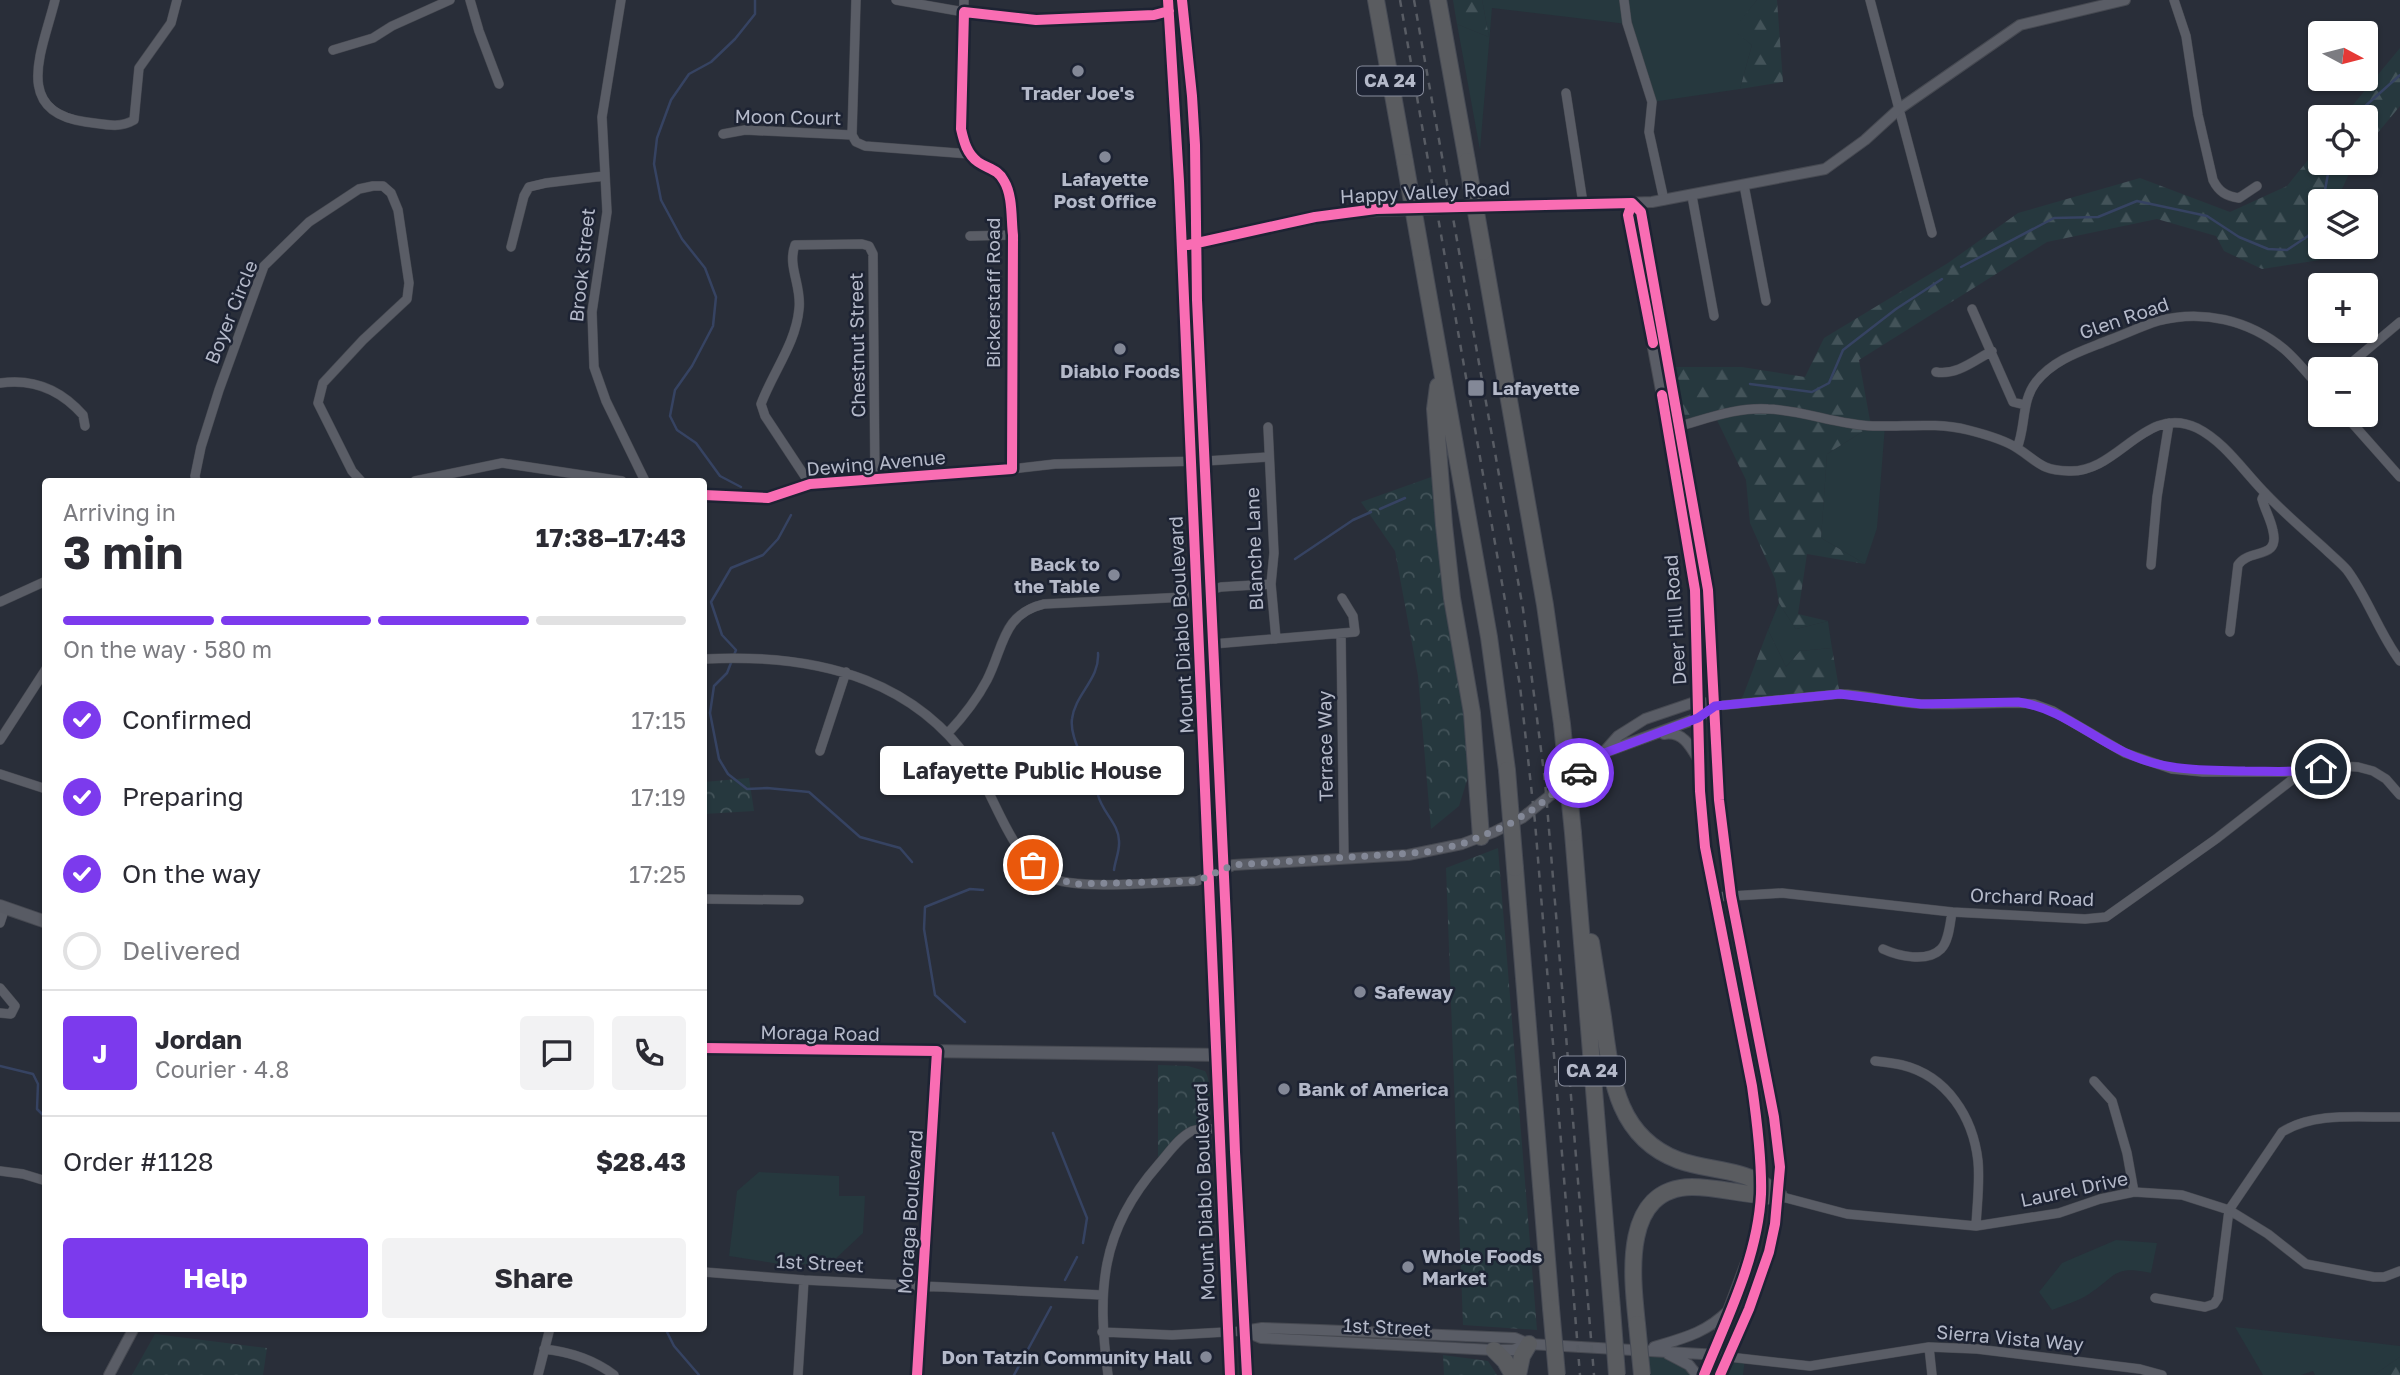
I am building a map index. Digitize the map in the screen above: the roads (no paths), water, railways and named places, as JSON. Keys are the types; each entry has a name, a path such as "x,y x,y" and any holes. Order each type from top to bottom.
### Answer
{"highway":[{"name":"CA 24","path":"1376,0 1489,637 1507,770 1557,1375"},
{"name":"CA 24","path":"1438,0 1513,418 1562,724 1617,1375"},
{"path":"1440,363 1435,408 1444,525 1452,598 1472,713 1481,837"},
{"path":"1573,833 1611,1069 1618,1097 1627,1117 1647,1142 1668,1156 1684,1163 1746,1177 1761,1190"},
{"path":"1642,1375 1633,1268 1635,1236 1641,1220 1653,1203 1669,1192 1688,1187 1761,1190 1779,1196"},
{"path":"1518,1375 1522,1356 1529,1344"},
{"path":"1494,1350 1505,1361 1513,1375"}],"main road":[{"name":"Mount Diablo Boulevard","path":"1182,3 1192,96 1210,590 1247,1375"},
{"name":"Mount Diablo Boulevard","path":"1168,6 1191,461 1230,1375"},
{"path":"1188,418 1195,424 1197,456 1206,461"},
{"path":"1191,461 1198,471 1201,502 1207,509"},
{"path":"2,907 42,921"},
{"name":"Moraga Road","path":"707,1048 1231,1055"}],"street":[{"path":"55,0 36,74 44,100 49,109 69,120 113,126 125,125 134,120 139,68 171,23 177,0"},
{"path":"332,50 373,38 450,0"},
{"path":"470,0 499,84"},
{"name":"Brook Street","path":"621,0 602,117 607,212 592,312 594,367 606,401 644,478"},
{"path":"852,135 856,0"},
{"path":"896,0 964,12 1036,20 1154,15 1168,6 1182,3"},
{"path":"964,0 961,129 970,154"},
{"path":"1625,0 1627,23 1652,102 1649,132 1664,200"},
{"path":"1870,0 1933,233"},
{"name":"Happy Valley Road","path":"1181,247 1305,219 1352,212 1632,203 1692,196 1825,169 1866,140 1899,109 2020,25 2124,0"},
{"path":"2174,0 2186,36 2198,115 2213,180 2226,196 2239,198 2257,186"},
{"path":"1566,93 1583,204"},
{"name":"Moon Court","path":"723,134 745,130 852,135 856,142 865,146 970,154"},
{"name":"Bickerstaff Road","path":"970,154 979,163 996,170 1005,182 1009,198 1013,235 1012,469"},
{"path":"511,247 524,196 529,187 604,176"},
{"path":"1744,185 1766,302"},
{"name":"Boyer Circle","path":"195,478 201,447 219,390 264,266 309,222 359,189 383,186 391,193 398,210 410,283 407,299 363,340 323,383 318,403 352,471 358,478"},
{"path":"1692,196 1714,316"},
{"name":"Deer Hill Road","path":"1704,1375 1753,1244 1761,1190 1754,1099 1705,847 1699,759 1695,590 1628,215 1632,203 1641,212 1708,590 1719,800 1731,896 1774,1117 1780,1167 1779,1196 1769,1252 1749,1309 1720,1375"},
{"path":"970,236 1013,235"},
{"name":"Chestnut Street","path":"810,484 765,416 761,404 793,335 799,308 799,294 791,261 794,246 862,244 869,246 873,254 875,479"},
{"path":"1972,309 2012,402 2025,405"},
{"name":"Glen Road","path":"2017,448 2022,438 2025,405 2034,385 2046,371 2069,356 2157,321 2180,316 2208,317 2243,325 2284,349 2308,374"},
{"path":"2358,357 2400,322"},
{"path":"1936,372 1945,374 1954,371 1992,351"},
{"path":"0,383 29,382 59,393 83,415 85,426"},
{"path":"1669,435 1680,426 1744,409 1771,409 1871,426 1934,425 1965,429 2017,448 2049,470 2086,470 2098,466 2158,425 2186,424 2201,430 2238,461 2264,493 2346,569 2386,642 2400,661"},
{"path":"2151,565 2157,497 2169,423"},
{"name":"Blanche Lane","path":"1268,427 1274,553 1271,584 1276,639"},
{"path":"2356,427 2400,477"},
{"name":"Blanche Lane","path":"1191,461 1268,457"},
{"name":"Dewing Avenue","path":"707,495 768,498 810,484 1092,462 1191,461"},
{"path":"430,478 502,463 602,478"},
{"path":"2230,632 2238,565 2249,555 2271,550 2274,541 2274,533 2262,499 2264,493"},
{"path":"0,602 42,583"},
{"path":"948,733 981,692 1009,626 1018,615 1029,608 1044,604 1186,597 1210,590 1271,584"},
{"path":"1213,644 1355,632 1353,616 1342,598"},
{"name":"Terrace Way","path":"1340,634 1344,858"},
{"path":"707,659 788,661 846,672 874,682 908,700 948,733 973,765 1019,848 1033,865 1050,877 1076,884 1197,881 1233,865 1427,852 1481,837 1522,818 1602,754 1618,736 1645,719 1698,701 1715,706 1840,694 1921,704 2034,704 2053,711 2125,753 2172,769 2203,772 2302,772 2358,766 2386,779 2400,795"},
{"path":"820,751 846,672"},
{"path":"0,740 42,675"},
{"path":"1602,754 1698,718 1715,706"},
{"path":"1640,738 1672,733 1690,744 1699,759"},
{"name":"Orchard Road","path":"1715,897 1782,893 1952,912 2085,919 2106,916 2216,839 2302,772"},
{"path":"0,774 42,788"},
{"path":"707,899 799,900"},
{"path":"0,923 2,907"},
{"path":"1883,949 1895,955 1914,957 1929,955 1941,949 1947,938 1952,912"},
{"path":"0,988 15,1006 11,1014 0,1013"},
{"name":"Moraga Boulevard","path":"917,1375 937,1052"},
{"path":"1875,1061 1902,1065 1921,1072 1955,1098 1965,1113 1972,1130 1978,1162 1976,1226"},
{"path":"2094,1081 2112,1101 2127,1153 2134,1192"},
{"path":"2155,1298 2205,1307 2214,1304 2218,1298 2229,1210 2282,1132 2295,1124 2314,1119 2400,1116"},
{"path":"1108,1375 1102,1332 1102,1295 1109,1254 1118,1225 1132,1198 1180,1140 1192,1131 1219,1129"},
{"path":"0,1171 42,1180"},
{"name":"Laurel Drive","path":"1779,1196 1847,1214 1976,1226 2059,1213 2100,1199 2134,1192 2182,1195 2229,1210 2268,1234 2306,1264 2374,1277 2384,1277 2400,1270"},
{"name":"1st Street","path":"707,1272 804,1280 1102,1295"},
{"path":"798,1375 804,1280"},
{"path":"1651,1350 1691,1337 1710,1326 1731,1308"},
{"name":"1st Street","path":"1102,1332 1172,1335 1262,1328 1515,1338 1529,1344 1729,1357"},
{"name":"1st Street","path":"1244,1331 1261,1338 1494,1350 1513,1350 1529,1344"},
{"path":"109,1375 132,1332"},
{"path":"538,1375 549,1332"},
{"path":"1334,1341 1340,1336 1358,1332"},
{"path":"1929,1347 1932,1375"},
{"name":"Sierra Vista Way","path":"1729,1357 1810,1366 1929,1347 1977,1349 2140,1369 2162,1375"},
{"path":"544,1349 589,1359 614,1375"},
{"path":"1651,1350 1675,1357 1697,1375"}],"waterway":[{"path":"741,487 720,476 696,443 677,430 670,416 675,390 692,366 713,326 716,297 705,268 682,239 661,200 654,164 657,138 671,100 689,74 711,62 735,39 755,14 755,0"},
{"path":"2366,105 2400,75"},
{"path":"2325,189 2328,175"},
{"path":"1961,267 2054,218 2098,217 2137,201 2207,216 2239,237 2268,249 2287,250 2308,236"},
{"path":"1750,384 1812,392 1829,383 1843,350 1896,309 1942,279"},
{"path":"1380,509 1405,498"},
{"path":"1295,559 1353,520 1371,512"},
{"path":"791,515 778,539 763,555 731,568 711,602 722,635 736,650 727,673 714,686 710,713 719,759 728,774 747,789 809,792 860,837 900,848 912,862"},
{"path":"1098,653 1095,671 1074,710 1072,730 1084,763 1094,767 1100,801 1118,835 1119,848 1114,870"},
{"path":"965,1022 935,995 924,929 925,907 970,889 983,890"},
{"path":"0,1066 33,1074 38,1084 37,1109 42,1114"},
{"path":"1053,1133 1087,1218 1083,1243"},
{"path":"1065,1280 1077,1257"},
{"path":"1014,1375 1051,1307"},
{"path":"667,1332 674,1346 699,1375"}],"railway":[{"path":"1400,0 1520,686 1535,822 1580,1375"},
{"path":"1414,0 1523,609 1545,781 1594,1375"}],"place":[{"name":"Trader Joe's","path":"1078,71"},
{"name":"Lafayette Post Office","path":"1105,157"},
{"name":"Diablo Foods","path":"1120,349"},
{"name":"Lafayette","path":"1476,388"},
{"name":"Back to the Table","path":"1114,575"},
{"name":"Lafayette Public House","path":"1033,865"},
{"name":"Safeway","path":"1360,992"},
{"name":"Bank of America","path":"1284,1089"},
{"name":"Whole Foods Market","path":"1408,1267"},
{"name":"Don Tatzin Community Hall","path":"1206,1357"}]}
